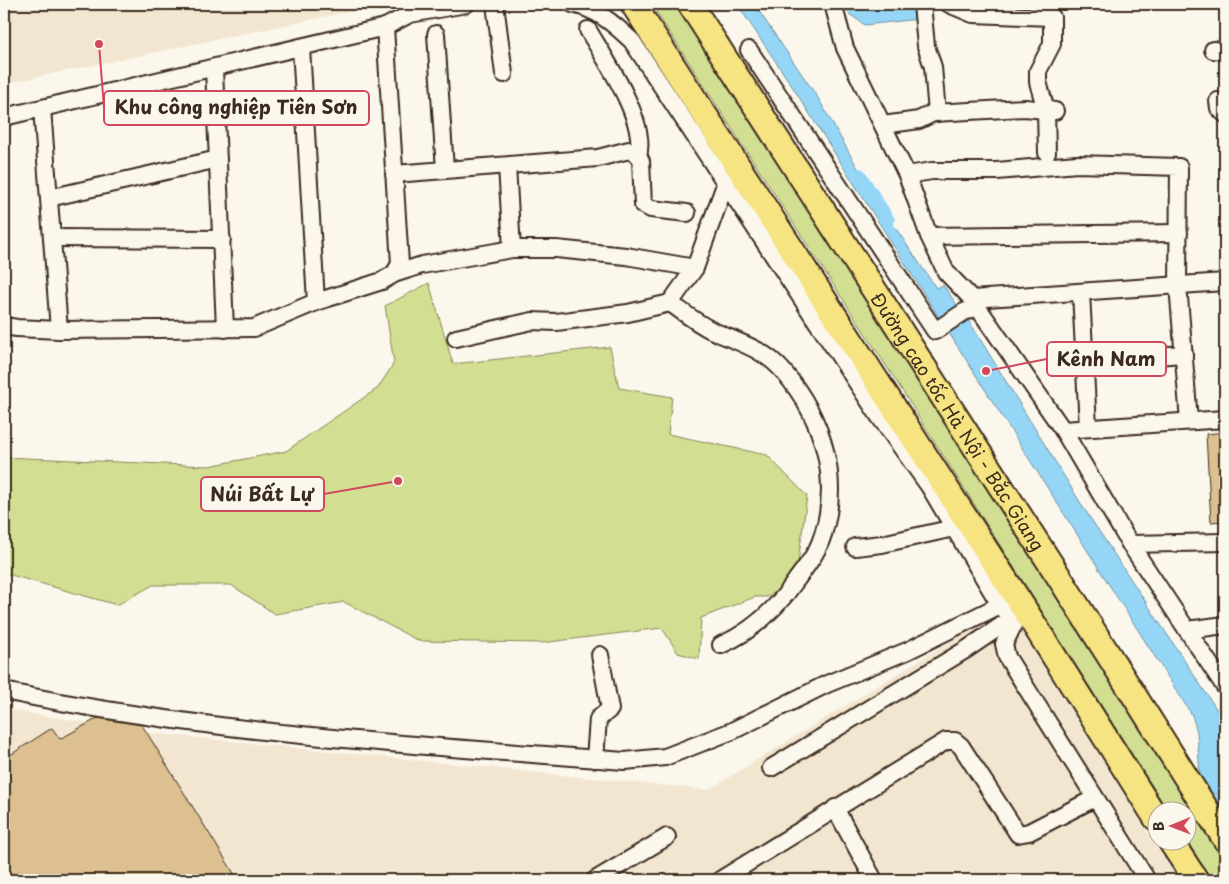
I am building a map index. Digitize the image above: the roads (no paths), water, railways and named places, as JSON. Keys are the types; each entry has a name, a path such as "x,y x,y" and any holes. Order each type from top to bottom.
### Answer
{"highway":[{"path":"633,4 1018,599 1146,802"},
{"name":"Đường cao tốc Hà Nội - Bắc Giang","path":"690,4 1225,839"},
{"path":"1175,760 1225,830"},
{"path":"1178,852 1196,880"}],"street":[{"path":"4,117 385,28 410,14 466,4"},
{"path":"495,4 504,74"},
{"path":"572,4 586,7 609,19 632,41 879,416 929,486 1000,605 1011,619 1013,632 1004,644 1005,653 1147,880"},
{"path":"833,4 845,48 907,175 929,236 946,272 1063,430 1130,544 1225,687"},
{"path":"922,4 926,46 933,67 937,113"},
{"path":"949,4 972,14 1052,17 1052,44 1038,71 1038,82 1051,110 1047,154"},
{"path":"385,28 400,264 394,274"},
{"path":"588,30 628,100 639,134 640,148 638,155"},
{"path":"436,34 445,170"},
{"path":"301,47 316,302"},
{"path":"749,50 936,331 971,306 1081,292 1225,282"},
{"path":"214,68 225,329"},
{"path":"42,108 59,330"},
{"path":"882,125 919,120 937,113 1025,108 1051,110"},
{"path":"394,174 598,158 628,150 638,155 641,161 643,205 651,209 687,213"},
{"path":"49,198 218,159"},
{"path":"907,175 932,172 997,171 1077,164 1178,167 1178,285 1189,421"},
{"path":"507,166 512,249"},
{"path":"456,338 532,321 556,322 628,313 670,303 695,268 726,182"},
{"path":"929,236 1178,233"},
{"path":"53,238 222,239"},
{"path":"4,326 59,330 254,328 316,302 382,281 394,274 422,265 512,249 556,249 626,256 695,268"},
{"path":"1081,292 1088,428"},
{"path":"670,303 709,329 759,350 782,370 804,400 823,438 831,476 830,513 819,545 813,555 783,600 756,624 736,638 721,645"},
{"path":"1085,361 1184,354"},
{"path":"1063,430 1225,419"},
{"path":"855,547 882,544 954,528"},
{"path":"1130,544 1225,542"},
{"path":"4,691 179,720 358,741 625,761 665,757 732,731 827,684 907,651 1000,605"},
{"path":"771,768 967,649 1011,619"},
{"path":"1187,630 1225,626"},
{"path":"595,759 598,719 610,709 600,655"},
{"path":"720,880 946,740 955,741 961,746 1018,834 1029,832 1095,798"},
{"path":"835,808 874,880"},
{"path":"595,880 667,837"}],"water":[{"path":"737,4 754,4 818,98 872,193 936,288 943,285 972,326 1083,507 1225,722 1225,815 1200,776 1197,732 1192,715 790,83"},
{"path":"842,4 917,4 919,19 865,25 845,11"}],"waterway":[{"path":"860,174 889,220"}],"place":[{"name":"Khu công nghiệp Tiên Sơn","path":"99,44"},
{"name":"Kênh Nam","path":"986,371"},
{"name":"Núi Bất Lự","path":"398,481"}]}
